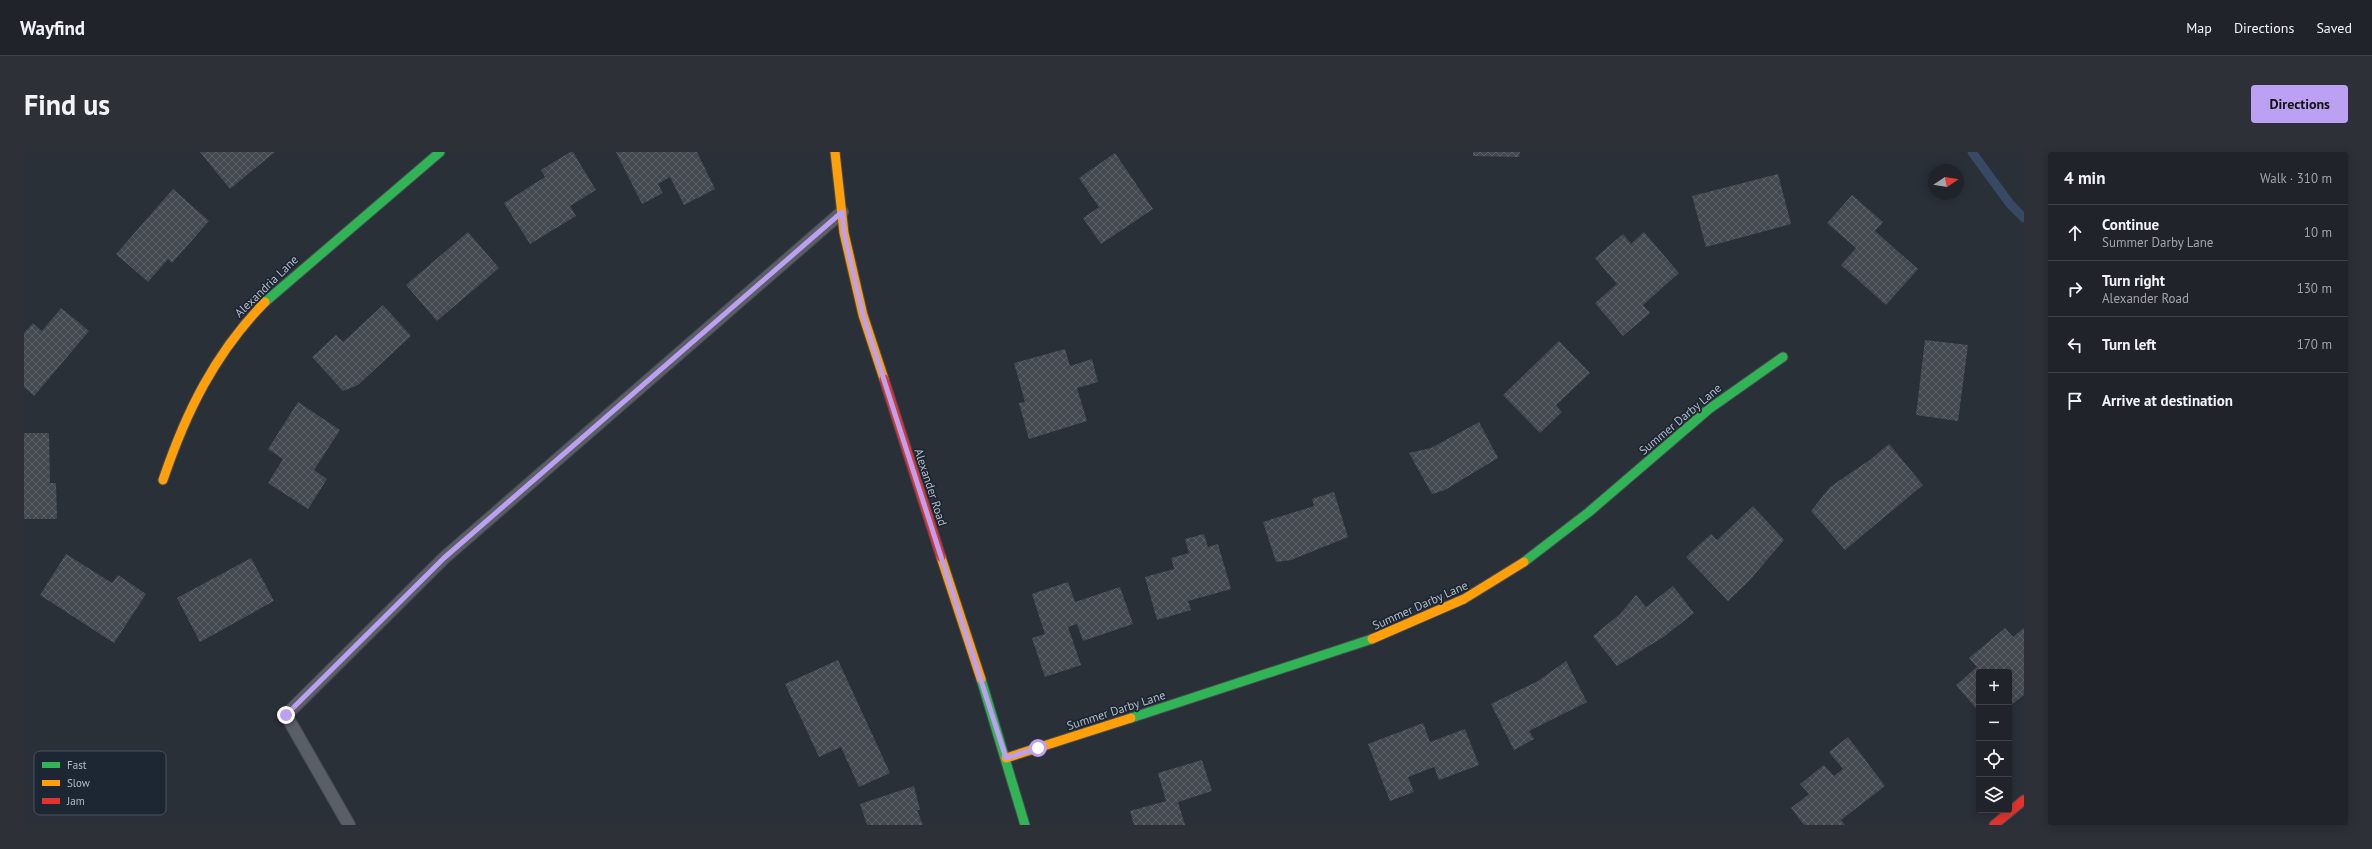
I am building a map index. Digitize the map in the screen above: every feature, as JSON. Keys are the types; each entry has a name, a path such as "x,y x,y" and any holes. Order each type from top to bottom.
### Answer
{"street":[{"name":"Alexandria Lane","path":"163,480 180,430 193,402 216,361 243,324 282,285 440,152"},
{"name":"Alexander Road","path":"835,152 844,233 863,315 1006,758 1025,825"},
{"name":"Summer Darby Lane","path":"1006,758 1365,642 1400,629 1469,598 1519,566 1575,524 1699,416 1783,357"},
{"path":"1994,825 2024,800"}],"lane":[{"path":"349,825 286,715 444,558 842,212"}],"building":[{"path":"200,152 275,152 230,189"},
{"path":"570,152 573,152 596,190 570,206 576,216 530,244 504,203 545,177 541,170"},
{"path":"616,152 697,152 715,189 684,205 670,177 658,184 663,193 642,204"},
{"path":"1473,152 1520,152 1519,157 1473,156"},
{"path":"1115,153 1153,209 1101,244 1083,218 1099,207 1079,178"},
{"path":"1778,174 1791,224 1706,247 1692,196"},
{"path":"173,189 209,221 172,263 168,259 148,282 116,254"},
{"path":"1852,195 1883,222 1875,231 1918,269 1886,305 1841,265 1856,248 1827,223"},
{"path":"468,232 499,268 437,321 406,285"},
{"path":"1644,232 1679,273 1643,305 1650,313 1623,336 1595,303 1617,284 1595,258 1623,234 1631,244"},
{"path":"383,305 411,336 358,385 343,391 312,357 336,335 343,342"},
{"path":"61,308 89,331 34,396 24,387 24,333 33,323 42,331"},
{"path":"1925,340 1968,345 1958,421 1916,415"},
{"path":"1559,341 1590,373 1556,405 1562,412 1540,433 1503,395"},
{"path":"1065,349 1070,366 1092,359 1098,382 1077,388 1087,421 1029,439 1019,403 1025,402 1014,363"},
{"path":"298,402 340,430 314,470 327,479 308,509 268,483 283,459 268,449"},
{"path":"1479,422 1498,458 1445,490 1432,494 1409,453 1431,448"},
{"path":"24,433 49,433 50,483 56,483 57,519 24,519"},
{"path":"1889,444 1923,485 1845,550 1811,511 1830,487 1871,459"},
{"path":"1334,492 1348,537 1291,560 1276,562 1263,522 1314,506 1312,499"},
{"path":"1753,506 1784,540 1749,581 1728,601 1686,557 1711,534 1717,540"},
{"path":"1204,534 1208,547 1218,544 1231,589 1188,601 1191,610 1157,620 1145,577 1174,569 1171,558 1189,553 1185,539"},
{"path":"66,554 112,583 118,575 146,594 114,643 40,595"},
{"path":"251,558 274,601 200,642 177,598"},
{"path":"1068,582 1075,602 1120,587 1133,624 1083,641 1077,624 1068,627 1081,665 1045,677 1032,638 1045,634 1032,594"},
{"path":"1673,586 1694,613 1665,636 1617,666 1593,636 1620,614 1636,595 1646,607"},
{"path":"2005,628 2013,637 2024,628 2024,695 2012,704 2012,669 1976,669 1976,708 1956,685 1977,667 1969,658"},
{"path":"838,660 890,773 859,787 841,747 819,757 785,684"},
{"path":"1566,661 1587,702 1529,731 1534,739 1514,750 1491,704 1538,681"},
{"path":"1423,723 1430,742 1465,729 1479,765 1439,780 1434,767 1408,777 1414,792 1390,801 1368,744"},
{"path":"1848,737 1885,786 1841,820 1845,825 1804,825 1791,808 1809,794 1800,784 1824,765 1834,776 1843,769 1829,752"},
{"path":"1202,760 1212,791 1178,802 1185,825 1134,825 1130,811 1166,801 1158,773"},
{"path":"914,786 920,810 917,810 923,825 867,825 860,804"}],"waterway":[{"path":"1972,152 2010,204 2024,218"}],"traffic: fast":[{"path":"265,302 440,152"},
{"path":"1524,562 1589,512 1709,409 1783,357"},
{"path":"1131,718 1372,639"},
{"path":"981,679 1025,825"}],"traffic: slow":[{"path":"835,152 844,233 863,315 884,379"},
{"path":"163,480 192,407 204,385 231,342 265,302"},
{"path":"941,557 981,679"},
{"path":"1372,639 1464,599 1524,562"},
{"path":"1006,758 1131,718"}],"traffic: jam":[{"path":"884,379 941,557"},
{"path":"1994,825 2024,800"}],"route":[{"path":"286,715 444,558 842,212 844,233 863,315 1006,758 1038,748"}]}
